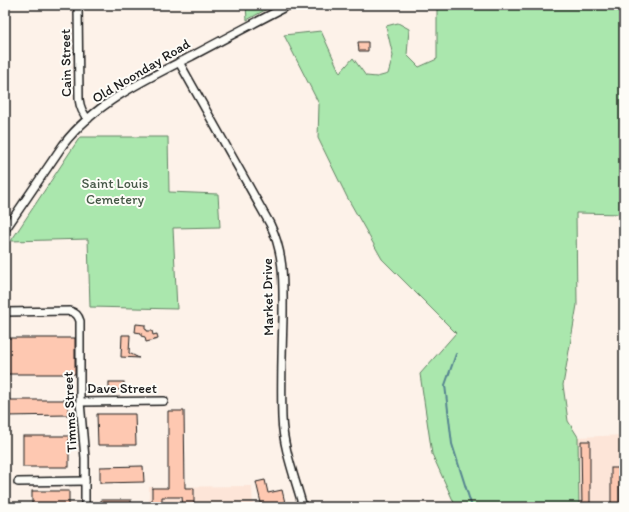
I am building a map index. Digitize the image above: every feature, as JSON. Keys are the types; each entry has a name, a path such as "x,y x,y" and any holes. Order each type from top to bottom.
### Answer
{"street":[{"name":"Cain Street","path":"78,5 79,99 80,108 84,116 88,119"},
{"name":"Old Noonday Road","path":"5,230 70,135 88,119 121,95 179,62 289,5"},
{"name":"Market Drive","path":"179,62 270,224 279,246 282,260 283,285 283,428 289,458 304,507"},
{"name":"Timms Street","path":"5,312 70,311 75,313 80,320 80,402 85,458 85,507"},
{"name":"Dave Street","path":"80,402 164,401"},
{"path":"18,482 85,482"}],"shaded area":[{"path":"624,435 624,507 579,507 578,437"},
{"path":"252,486 253,507 149,507 149,487"}],"green space":[{"path":"246,5 274,5 247,20"},
{"path":"437,5 624,5 624,214 576,213 577,305 563,385 568,421 578,437 579,507 456,507 432,454 420,374 456,333 382,259 347,197 318,138 319,104 284,35 321,31 340,73 353,58 366,76 377,77 388,74 393,56 386,26 398,23 409,29 407,55 419,67 437,59"},
{"name":"Saint Louis Cemetery","path":"80,137 168,137 169,192 218,194 220,227 173,228 177,309 90,307 88,239 11,241"}],"building":[{"path":"358,42 368,42 368,51 359,51"},
{"path":"136,324 145,325 145,329 147,331 152,331 153,335 157,334 158,339 146,342 145,337 141,336 141,333 135,332"},
{"path":"122,335 130,335 129,353 139,358 121,357"},
{"path":"5,338 75,338 75,374 5,374"},
{"path":"109,382 124,382 124,390 109,390"},
{"path":"5,400 68,400 68,415 5,416"},
{"path":"168,411 184,411 185,488 194,488 194,507 183,507 182,497 162,497 162,507 152,507 152,488 168,488"},
{"path":"97,414 135,414 136,445 98,445"},
{"path":"23,436 69,436 69,467 23,467"},
{"path":"581,441 590,441 590,507 582,507"},
{"path":"143,466 144,482 100,483 100,467"},
{"path":"611,468 620,468 620,507 611,507"},
{"path":"265,480 268,493 282,490 286,507 262,507 256,482"},
{"path":"32,491 69,491 69,507 32,507"},
{"path":"101,500 131,500 131,507 101,507"}],"waterway":[{"path":"456,354 445,385 452,444 472,507"}]}
